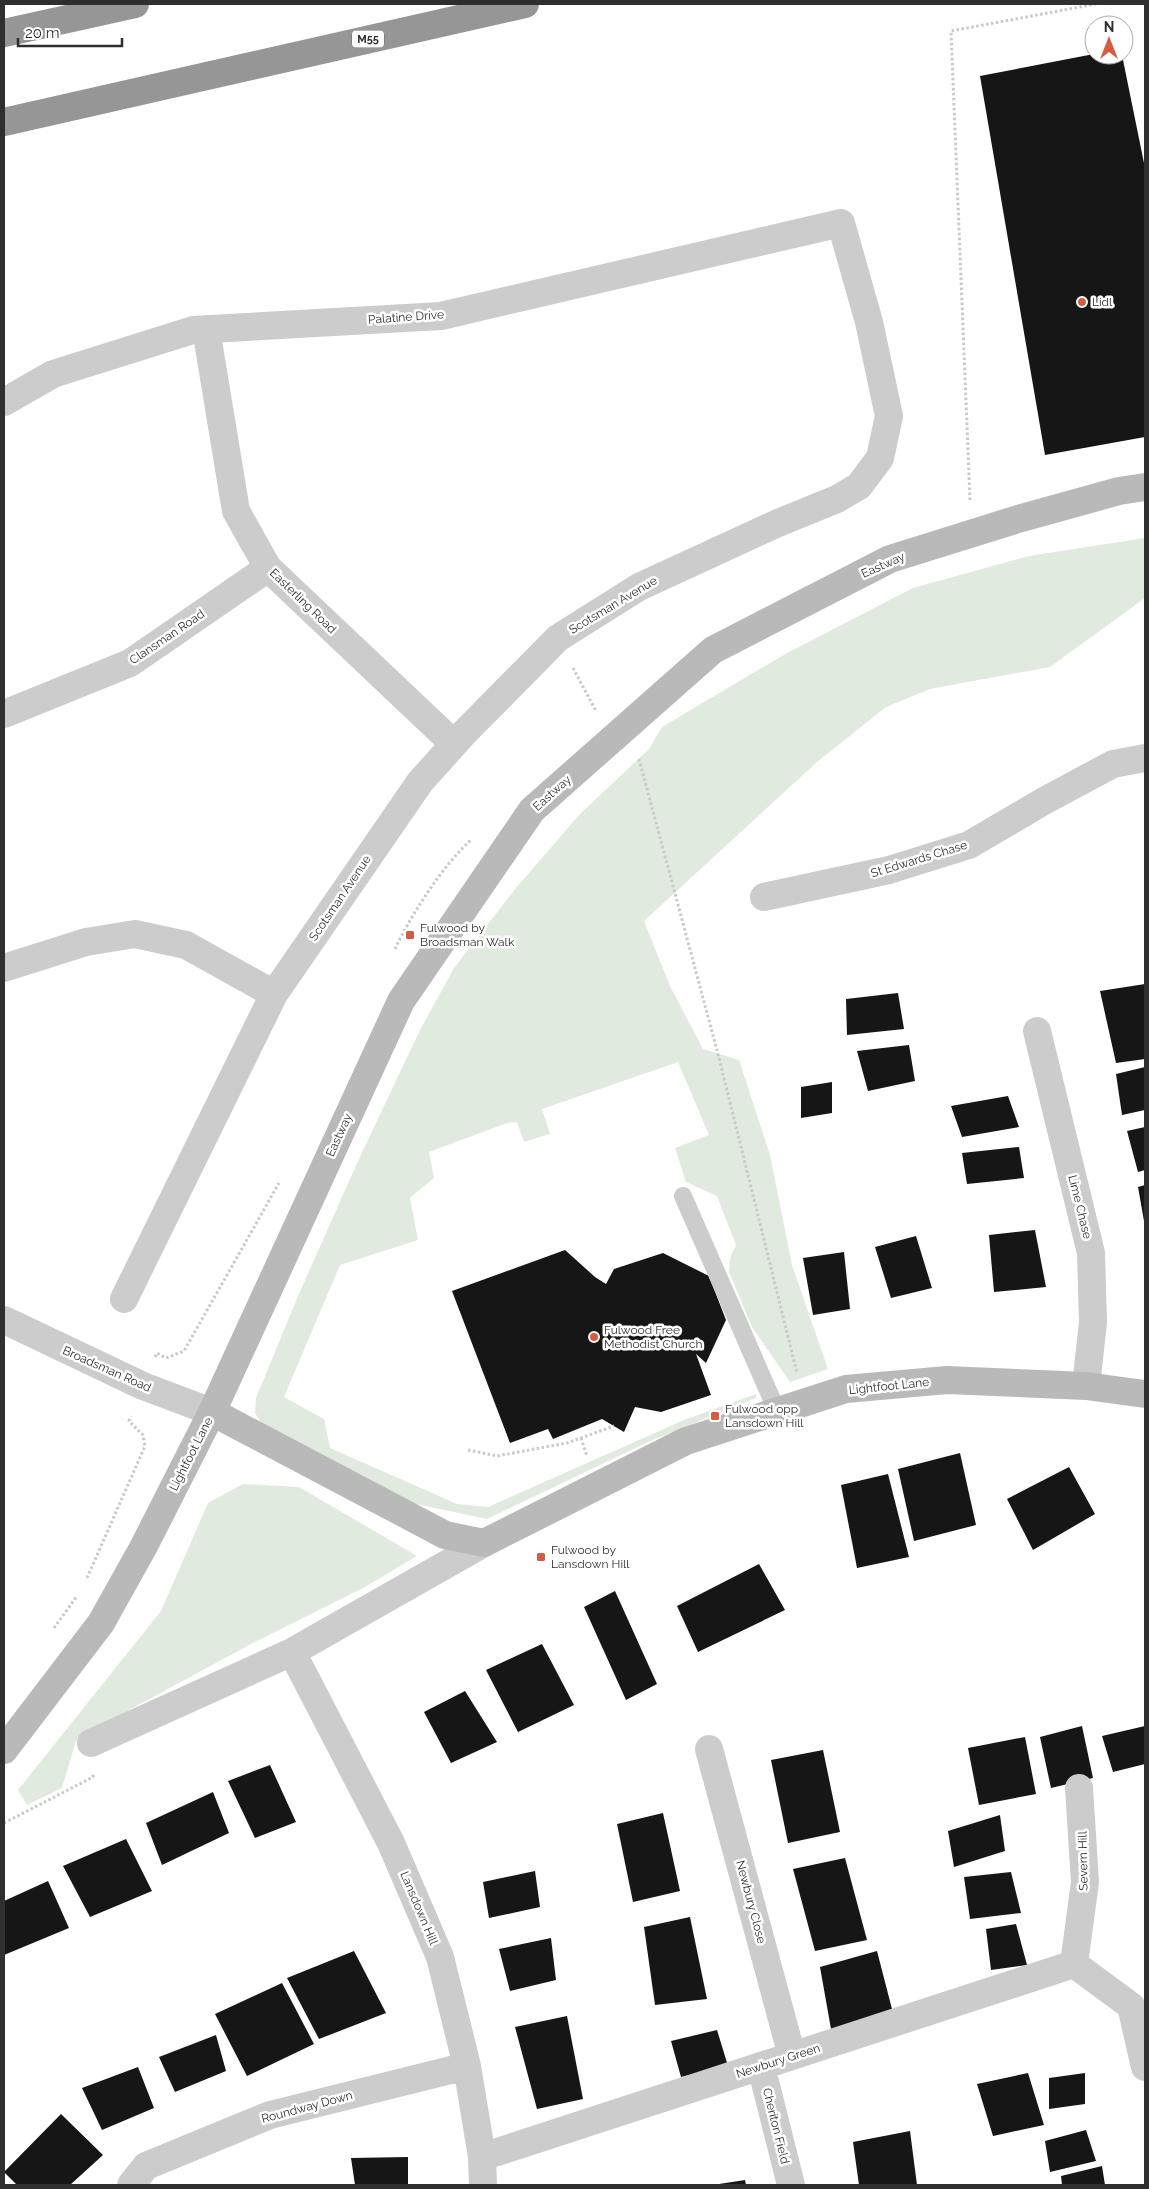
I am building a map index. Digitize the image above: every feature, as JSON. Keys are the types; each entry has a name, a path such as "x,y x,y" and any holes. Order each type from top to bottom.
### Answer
{"highway":[{"path":"4,34 135,4"},
{"name":"M55","path":"4,122 525,4"}],"main road":[{"name":"Eastway","path":"212,1412 401,1001 532,810 712,650 890,560 1118,491 1145,486"},
{"name":"Lightfoot Lane","path":"4,1750 101,1623 144,1546 212,1412 445,1535 484,1544 686,1441 846,1389 947,1380 1086,1386 1145,1394"}],"street":[{"name":"Palatine Drive","path":"4,402 53,374 193,330 441,316 841,223"},
{"name":"Scotsman Avenue","path":"124,1299 274,994 420,782 454,744 558,638 639,586 778,523 837,499 859,486 880,458 889,416 869,322 841,223"},
{"name":"Easterling Road","path":"206,329 236,511 268,568 454,744"},
{"name":"Clansman Road","path":"4,714 130,663 268,568"},
{"name":"St Edwards Chase","path":"764,897 889,870 968,845 1113,764 1145,758"},
{"path":"4,967 86,942 135,934 186,945 274,994"},
{"name":"Lime Chase","path":"1037,1031 1091,1253 1093,1322 1086,1386"},
{"name":"Broadsman Road","path":"4,1320 143,1386 212,1412"},
{"name":"Lightfoot Lane","path":"91,1743 292,1652 484,1544"},
{"name":"Lansdown Hill","path":"292,1652 391,1843 440,1958 467,2066 482,2157 483,2185"},
{"name":"Newbury Close","path":"710,1749 792,2056"},
{"name":"Severn Hill","path":"1074,1964 1086,1882 1079,1788"},
{"path":"1074,1964 1131,2006 1145,2067"},
{"name":"Newbury Green","path":"482,2157 1074,1964"},
{"name":"Roundway Down","path":"131,2185 146,2166 270,2115 467,2066"},
{"name":"Cheriton Field","path":"761,2066 791,2185"}],"lane":[{"path":"682,1196 777,1411"}],"path":[{"path":"971,534 952,31 1096,4"},
{"path":"558,638 620,732 718,1054 804,1402"},
{"path":"392,956 404,930 456,853 478,833"},
{"path":"156,1354 166,1358 184,1351 284,1175"},
{"path":"86,1580 145,1446 142,1435 129,1421"},
{"path":"468,1450 497,1456 567,1443 614,1426"},
{"path":"49,1635 82,1588"},
{"path":"4,1823 93,1777 91,1743"}],"shaded area":[{"path":"1145,538 1145,598 1050,667 930,689 886,707 817,762 644,921 670,986 703,1049 739,1060 770,1155 792,1265 828,1369 790,1382 752,1327 729,1272 730,1258 736,1245 717,1196 686,1182 675,1148 709,1135 678,1062 542,1109 550,1134 524,1142 517,1122 507,1123 429,1152 434,1178 410,1198 418,1240 340,1265 284,1397 324,1419 330,1448 457,1504 488,1507 684,1420 756,1394 756,1398 648,1442 487,1519 411,1503 266,1431 255,1413 256,1398 298,1296 358,1161 419,1032 454,968 515,889 580,814 649,749 662,727 787,653 913,588 1029,556"},
{"path":"243,1484 299,1487 417,1556 365,1587 253,1643 94,1729 76,1741 62,1788 27,1805 18,1790 161,1611 208,1503"}],"building":[{"name":"Lidl","path":"1084,56 1084,65 1124,65 1145,168 1145,437 1045,455 980,76"},
{"path":"1145,984 1145,1059 1116,1063 1100,991"},
{"path":"898,993 904,1029 847,1035 846,999"},
{"path":"909,1045 915,1081 868,1091 857,1051"},
{"path":"1145,1067 1145,1110 1122,1115 1116,1074"},
{"path":"832,1082 832,1113 801,1118 801,1087"},
{"path":"1008,1096 1019,1127 962,1137 951,1106"},
{"path":"1145,1127 1145,1170 1138,1172 1127,1131"},
{"path":"1019,1147 1024,1178 967,1184 962,1153"},
{"path":"1145,1185 1145,1221 1144,1221 1138,1187"},
{"path":"1035,1230 1046,1287 994,1292 989,1235"},
{"path":"916,1236 932,1288 891,1298 875,1247"},
{"name":"Fulwood Free Methodist Church","path":"565,1250 595,1277 606,1284 614,1269 663,1253 709,1276 726,1320 706,1363 696,1354 711,1395 661,1412 635,1407 624,1432 602,1419 553,1439 548,1429 510,1443 452,1291"},
{"path":"844,1252 850,1309 813,1315 803,1258"},
{"path":"960,1453 976,1525 914,1541 898,1469"},
{"path":"1069,1467 1095,1514 1033,1550 1007,1499"},
{"path":"888,1474 909,1557 857,1568 841,1485"},
{"path":"759,1564 785,1610 698,1652 677,1606"},
{"path":"615,1591 657,1684 626,1700 584,1607"},
{"path":"542,1644 574,1705 518,1732 486,1670"},
{"path":"465,1691 497,1742 451,1763 424,1712"},
{"path":"1082,1726 1093,1778 1051,1788 1040,1737"},
{"path":"1145,1726 1145,1764 1113,1772 1102,1736"},
{"path":"1025,1737 1036,1794 979,1805 968,1748"},
{"path":"823,1750 840,1832 788,1843 771,1760"},
{"path":"270,1765 296,1822 255,1838 228,1781"},
{"path":"213,1792 229,1833 162,1865 146,1823"},
{"path":"663,1813 680,1891 633,1902 617,1824"},
{"path":"1000,1815 1005,1851 954,1867 948,1831"},
{"path":"126,1839 152,1891 90,1917 63,1866"},
{"path":"845,1858 867,1940 815,1951 793,1869"},
{"path":"535,1871 540,1907 489,1918 483,1882"},
{"path":"1011,1872 1021,1913 970,1919 964,1877"},
{"path":"48,1881 69,1928 4,1955 4,1901"},
{"path":"690,1917 707,1999 655,2005 644,1927"},
{"path":"1016,1924 1027,1965 991,1970 986,1929"},
{"path":"551,1938 556,1980 510,1991 499,1949"},
{"path":"354,1951 386,2013 319,2039 287,1978"},
{"path":"877,1951 893,2013 831,2029 820,1967"},
{"path":"282,1983 314,2044 247,2076 215,2014"},
{"path":"567,2016 583,2099 537,2109 515,2027"},
{"path":"717,2030 728,2066 681,2077 671,2041"},
{"path":"216,2035 226,2071 175,2092 159,2057"},
{"path":"138,2067 154,2108 102,2130 82,2088"},
{"path":"1028,2073 1044,2125 993,2136 977,2084"},
{"path":"1085,2073 1085,2104 1049,2109 1049,2078"},
{"path":"61,2114 103,2155 70,2185 17,2185 4,2172"},
{"path":"1086,2130 1096,2161 1050,2172 1045,2141"},
{"path":"910,2131 917,2185 859,2185 853,2142"},
{"path":"408,2157 408,2185 355,2185 351,2158"},
{"path":"1102,2166 1105,2185 1062,2185 1061,2176"},
{"path":"745,2180 746,2185 719,2185 719,2184"}],"place":[{"name":"Lidl","path":"1082,302"},
{"name":"Fulwood by Broadsman Walk","path":"410,935"},
{"name":"Fulwood Free Methodist Church","path":"594,1337"},
{"name":"Fulwood opp Lansdown Hill","path":"715,1416"},
{"name":"Fulwood by Lansdown Hill","path":"541,1557"}]}
